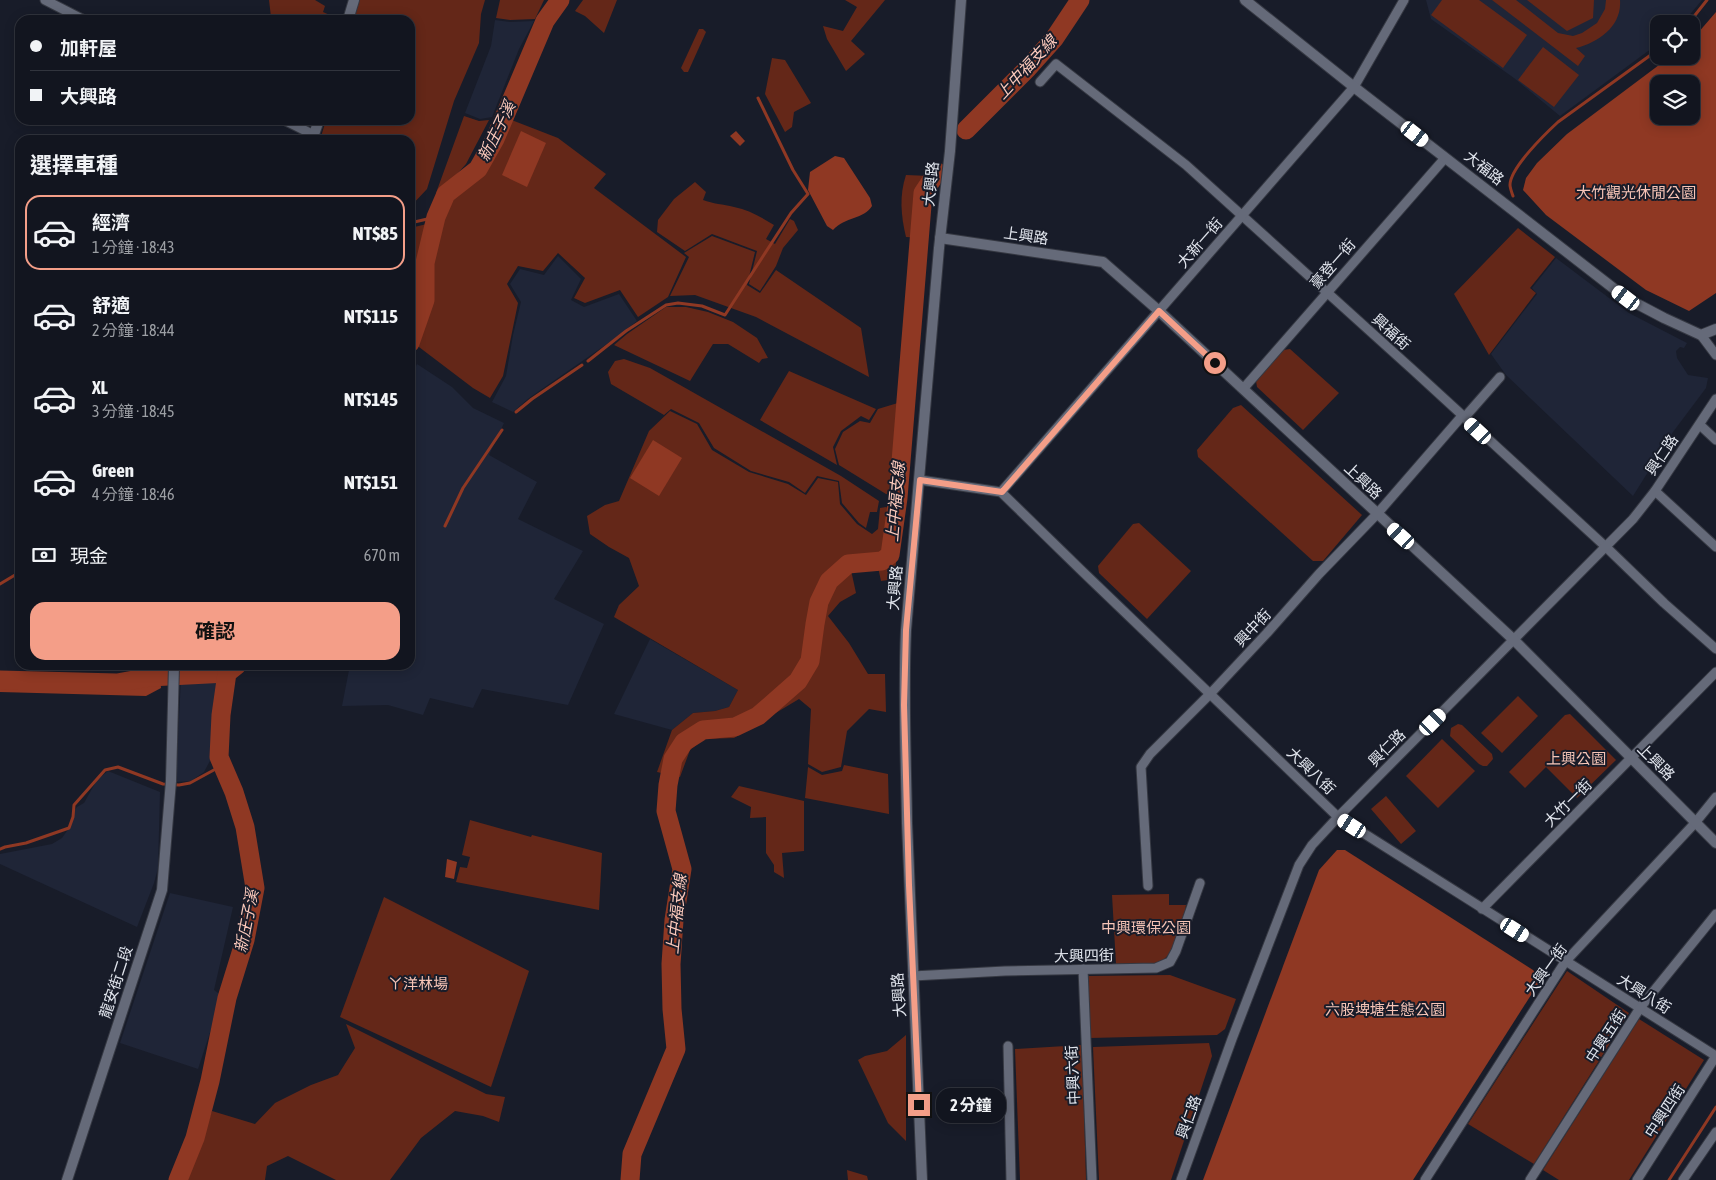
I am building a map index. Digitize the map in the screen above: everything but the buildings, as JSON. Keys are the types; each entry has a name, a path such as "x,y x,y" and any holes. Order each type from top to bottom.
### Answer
{"street":[{"path":"45,0 74,15"},
{"path":"350,15 354,0"},
{"name":"大興路","path":"922,1180 918,1049 913,976 904,682 906,630 940,238 950,151 961,0"},
{"name":"大福路","path":"1245,0 1626,298 1700,335"},
{"name":"大新一街","path":"1002,492 1354,87 1404,0"},
{"name":"興福街","path":"1040,82 1056,64 1167,149 1716,649"},
{"path":"293,125 310,135"},
{"name":"豪登一街","path":"1243,389 1445,158"},
{"name":"上興路","path":"940,238 1103,262 1159,311 1514,640 1716,843"},
{"path":"1716,329 1700,335 1716,355"},
{"name":"興中街","path":"1148,886 1141,767 1150,754 1268,633 1319,574 1500,377"},
{"name":"興仁路","path":"1181,1180 1232,1039 1299,865 1312,845 1633,519 1655,491 1716,399"},
{"path":"1700,425 1716,440"},
{"path":"920,480 1002,492"},
{"path":"1655,491 1716,547"},
{"name":"大興八街","path":"1002,492 1338,817 1716,1056"},
{"name":"龍安街二段","path":"67,1180 162,890 171,785 174,670"},
{"name":"大竹一街","path":"1482,909 1716,672"},
{"name":"大興一街","path":"1425,1180 1566,962 1695,823 1716,797"},
{"name":"大興四街","path":"913,976 1156,968 1170,962 1176,951 1200,883"},
{"name":"中興五街","path":"1530,1180 1640,1008 1716,914"},
{"name":"中興六街","path":"1083,969 1092,1180"},
{"path":"1008,1046 1012,1180"},
{"name":"中興四街","path":"1637,1180 1716,1056"},
{"path":"1683,1180 1716,1132"}],"shaded area":[{"path":"1426,0 1702,0 1690,15 1650,15 1650,50 1560,116 1514,78 1431,19"},
{"name":"大竹觀光休閒公園","path":"1716,12 1716,293 1689,311 1646,290 1546,215 1523,190 1526,178 1537,163 1567,134 1659,65 1700,65 1700,31"},
{"path":"495,20 510,22 534,21 519,49 492,117 480,119 465,113 491,46"},
{"path":"521,131 546,143 527,187 502,175"},
{"path":"736,131 745,141 740,146 730,136"},
{"path":"835,156 844,158 870,198 872,206 869,210 833,230 827,226 808,190 810,172"},
{"path":"558,256 581,279 571,300 584,307 619,294 637,321 529,398 513,412 492,402 506,376 521,302 510,284 520,269 544,275"},
{"path":"1556,258 1629,313 1687,343 1684,348 1680,347 1676,351 1677,358 1688,375 1708,378 1706,388 1673,432 1633,496 1506,375 1491,354 1537,294 1532,288"},
{"path":"417,364 452,387 473,408 504,423 489,455 537,482 518,519 583,551 554,599 604,624 568,705 482,689 473,708 430,698 423,715 388,705 342,706 349,670 415,670 415,369"},
{"path":"653,440 682,458 659,496 630,478"},
{"path":"650,639 738,690 729,707 715,711 693,713 672,730 614,714"},
{"path":"160,676 161,688 146,696 0,692 0,683 116,687 147,684"},
{"path":"181,677 220,680 212,757 204,772 191,781 176,782"},
{"path":"108,771 160,792 158,868 137,927 0,864 0,854 52,844 62,838 72,824 72,814 77,807 84,803 97,780"},
{"name":"六股埤塘生態公園","path":"1337,850 1345,850 1533,970 1538,976 1538,984 1413,1180 1203,1180 1319,870"},
{"path":"447,859 457,862 454,879 445,877"},
{"path":"170,893 233,907 214,990 222,996 198,1069 120,1043"}],"green space":[{"path":"269,0 315,0 325,6 323,12 330,15 271,15"},
{"path":"359,0 485,0 481,14 479,43 454,101 427,189 415,202 415,135 322,135 324,125 415,125 415,15 354,15"},
{"path":"500,0 544,0 535,19 510,20 496,18"},
{"path":"583,0 617,0 604,33 585,16 575,11"},
{"path":"845,0 885,0 851,41 865,54 846,71 827,39 823,26 843,31 857,7"},
{"path":"1442,0 1479,0 1527,35 1503,68 1431,15"},
{"path":"1492,0 1516,0 1558,33 1573,36 1582,33 1597,23 1605,9 1606,0 1620,0 1620,9 1617,18 1607,32 1593,42 1576,48 1585,56 1578,66"},
{"path":"1527,0 1594,0 1593,18 1567,31"},
{"path":"699,29 703,29 706,32 688,72 684,72 681,68"},
{"path":"1543,47 1579,75 1554,107 1518,80"},
{"path":"772,58 785,60 811,103 794,112 792,127 785,132 765,94"},
{"path":"464,116 479,121 489,120 466,164 438,195 436,193"},
{"path":"509,119 558,138 606,174 594,188 686,257 668,297 638,317 620,290 585,303 574,298 585,278 558,253 543,271 518,266 507,284 518,303 503,376 490,398 473,388 415,344 432,302 431,261 442,219 452,200 484,170 502,138"},
{"path":"906,175 930,176 922,238 906,237 903,221 902,191"},
{"path":"695,182 706,192 703,200 745,210 774,225 766,239 775,244 790,219 794,221 798,230 783,248 776,266 760,291 749,284 757,251 712,234 685,251 657,232 658,220 674,199"},
{"path":"427,224 417,262 418,301 415,309 415,227"},
{"path":"1518,228 1555,257 1530,288 1536,293 1489,355 1454,294"},
{"path":"712,236 755,252 747,285 760,293 776,270 861,328 869,377 756,317 695,295 670,296 689,257 684,253"},
{"path":"666,307 686,307 708,312 733,322 757,338 768,358 762,359 759,363 728,344 713,344 690,381 614,345"},
{"path":"1290,349 1339,393 1303,430 1257,387 1256,381 1283,350"},
{"path":"624,359 650,368 841,476 879,501 877,512 870,512 866,528 859,523 842,503 839,481 817,476 805,493 789,482 751,471 714,448 699,423 671,409 664,415 611,384 608,372 615,361"},
{"path":"789,371 876,409 869,420 861,416 841,431 833,447 837,465 760,420"},
{"path":"901,402 894,496 886,494 839,465 835,449 843,432 860,421 870,423 878,409"},
{"path":"1241,405 1362,515 1323,561 1313,561 1198,457 1197,450 1233,408"},
{"path":"670,411 697,424 712,450 749,472 788,484 806,495 818,478 838,482 840,504 857,524 872,534 878,529 880,508 886,507 899,515 895,579 881,581 876,558 849,561 856,593 840,602 828,616 849,643 868,674 885,674 886,712 869,709 847,731 841,767 822,772 808,764 811,709 799,699 734,738 704,739 690,750 680,777 657,772 672,730 693,713 715,711 729,707 738,690 614,617 619,605 639,586 629,558 590,534 587,516 605,505 619,501 649,431"},
{"path":"1139,523 1191,571 1147,619 1099,573 1098,566 1133,524"},
{"path":"1518,696 1538,716 1502,753 1481,733"},
{"name":"上興公園","path":"1570,714 1616,760 1577,798 1546,767 1525,788 1509,772 1565,715"},
{"path":"1458,724 1462,725 1492,754 1493,759 1487,766 1479,764 1450,736 1451,728"},
{"path":"1442,739 1475,771 1438,808 1406,776"},
{"path":"844,765 888,774 889,814 805,798 808,767 822,775 842,771"},
{"path":"739,786 804,801 804,851 782,853 784,878 774,872 774,865 766,853 766,817 750,818 751,807 731,797"},
{"path":"1386,796 1416,831 1401,844 1371,809"},
{"path":"470,820 531,837 532,835 602,853 599,910 456,882 460,867 467,868 470,857 462,855"},
{"name":"中興環保公園","path":"1169,894 1169,905 1186,905 1178,935 1167,956 1163,960 1154,963 1116,964 1112,895"},
{"name":"ㄚ洋林場","path":"384,897 529,971 491,1087 340,1017"},
{"path":"1567,971 1629,1013 1534,1164 1468,1124"},
{"path":"1170,975 1236,999 1225,1029 1217,1035 1090,1038 1086,976"},
{"path":"1639,1019 1704,1060 1629,1180 1559,1180 1543,1170"},
{"path":"346,1024 486,1094 505,1097 499,1122 483,1116 455,1111 421,1138 390,1180 336,1180 288,1156 267,1166 265,1180 187,1180 212,1111 255,1124 275,1103 311,1085 338,1075 355,1048"},
{"path":"906,1035 906,1141 888,1123 858,1060 865,1056 887,1051"},
{"path":"1209,1043 1212,1056 1171,1180 1099,1180 1093,1047"},
{"path":"1082,1045 1086,1180 1020,1180 1015,1049"},
{"path":"847,1170 867,1176 868,1180 848,1180"}],"waterway":[{"name":"新庄子溪","path":"415,329 425,300 425,263 436,217 446,194 478,169 495,139 545,21 560,0"},
{"name":"上中福支線","path":"966,130 1054,39 1080,0"},
{"path":"1695,15 1707,0"},
{"path":"1513,196 1510,185 1516,170 1545,135 1558,122 1650,56"},
{"path":"588,361 626,331 666,305 678,303 702,306 725,315 791,213 808,194 793,170 758,98"},
{"name":"上中福支線","path":"630,1180 632,1154 676,1049 672,1009 671,964 674,920 682,869 666,811 673,759 684,742 703,730 735,727 758,716 798,681 810,661 819,602 829,581 848,564 882,561 890,555 898,498 923,193 937,172"},
{"path":"415,222 436,217"},
{"path":"516,412 582,365"},
{"path":"445,526 463,488 502,430"},
{"path":"0,584 15,575"},
{"name":"新庄子溪","path":"178,1180 195,1138 210,1081 227,998 245,940 255,888 245,827 234,792 219,757 221,715 227,673 231,670"},
{"path":"0,680 117,683 150,677 227,673"},
{"path":"0,849 26,843 69,828 73,817 74,805 105,770 118,767 163,784 179,785 190,783 223,765"},
{"path":"1669,1180 1716,1107"}],"route":[{"path":"919,1105 918,1049 909,885 904,682 906,630 920,480 1002,492 1159,311 1215,363"}]}
